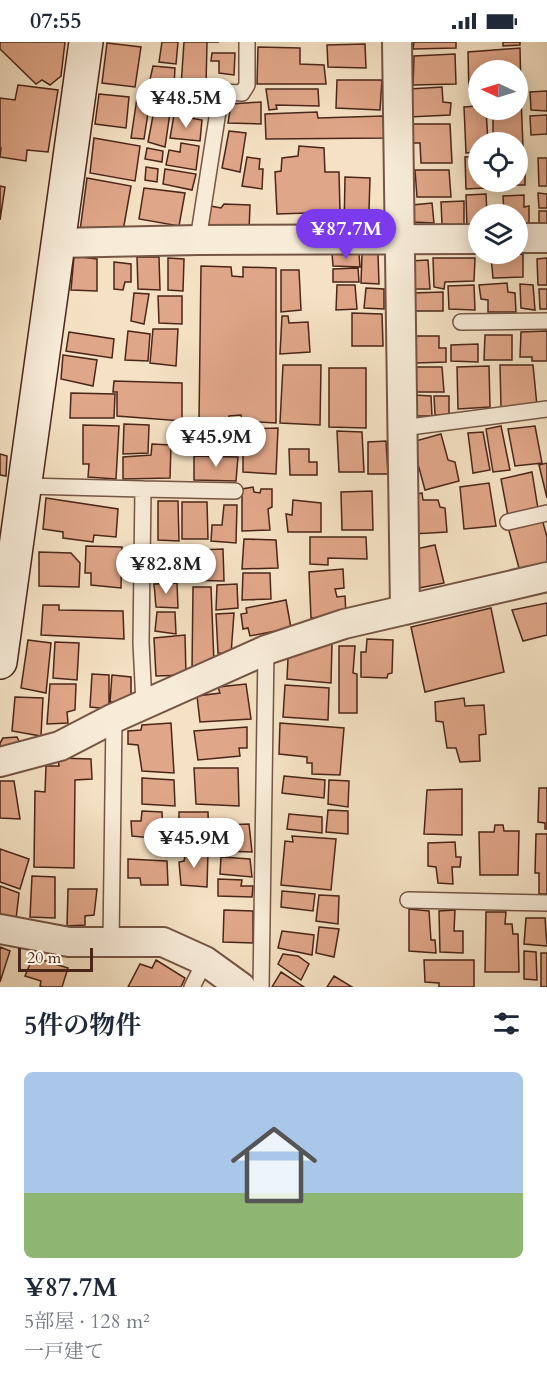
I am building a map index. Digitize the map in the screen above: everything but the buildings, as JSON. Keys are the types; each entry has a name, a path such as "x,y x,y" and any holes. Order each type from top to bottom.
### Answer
{"street":[{"path":"0,662 86,42"},
{"path":"397,42 405,610"},
{"path":"528,238 547,238"},
{"path":"57,243 468,239"},
{"path":"0,762 60,746 144,704 266,650 344,624 547,577"},
{"path":"0,929 69,942 163,942 205,962 241,987"}],"lane":[{"path":"198,240 221,93 242,93 248,85 247,42"},
{"path":"461,322 547,321"},
{"path":"402,428 547,409"},
{"path":"26,486 235,491"},
{"path":"143,489 141,643 144,704"},
{"path":"508,522 547,513"},
{"path":"261,987 266,650"},
{"path":"111,943 114,718"},
{"path":"408,900 547,903"},
{"path":"192,987 205,962"}]}
